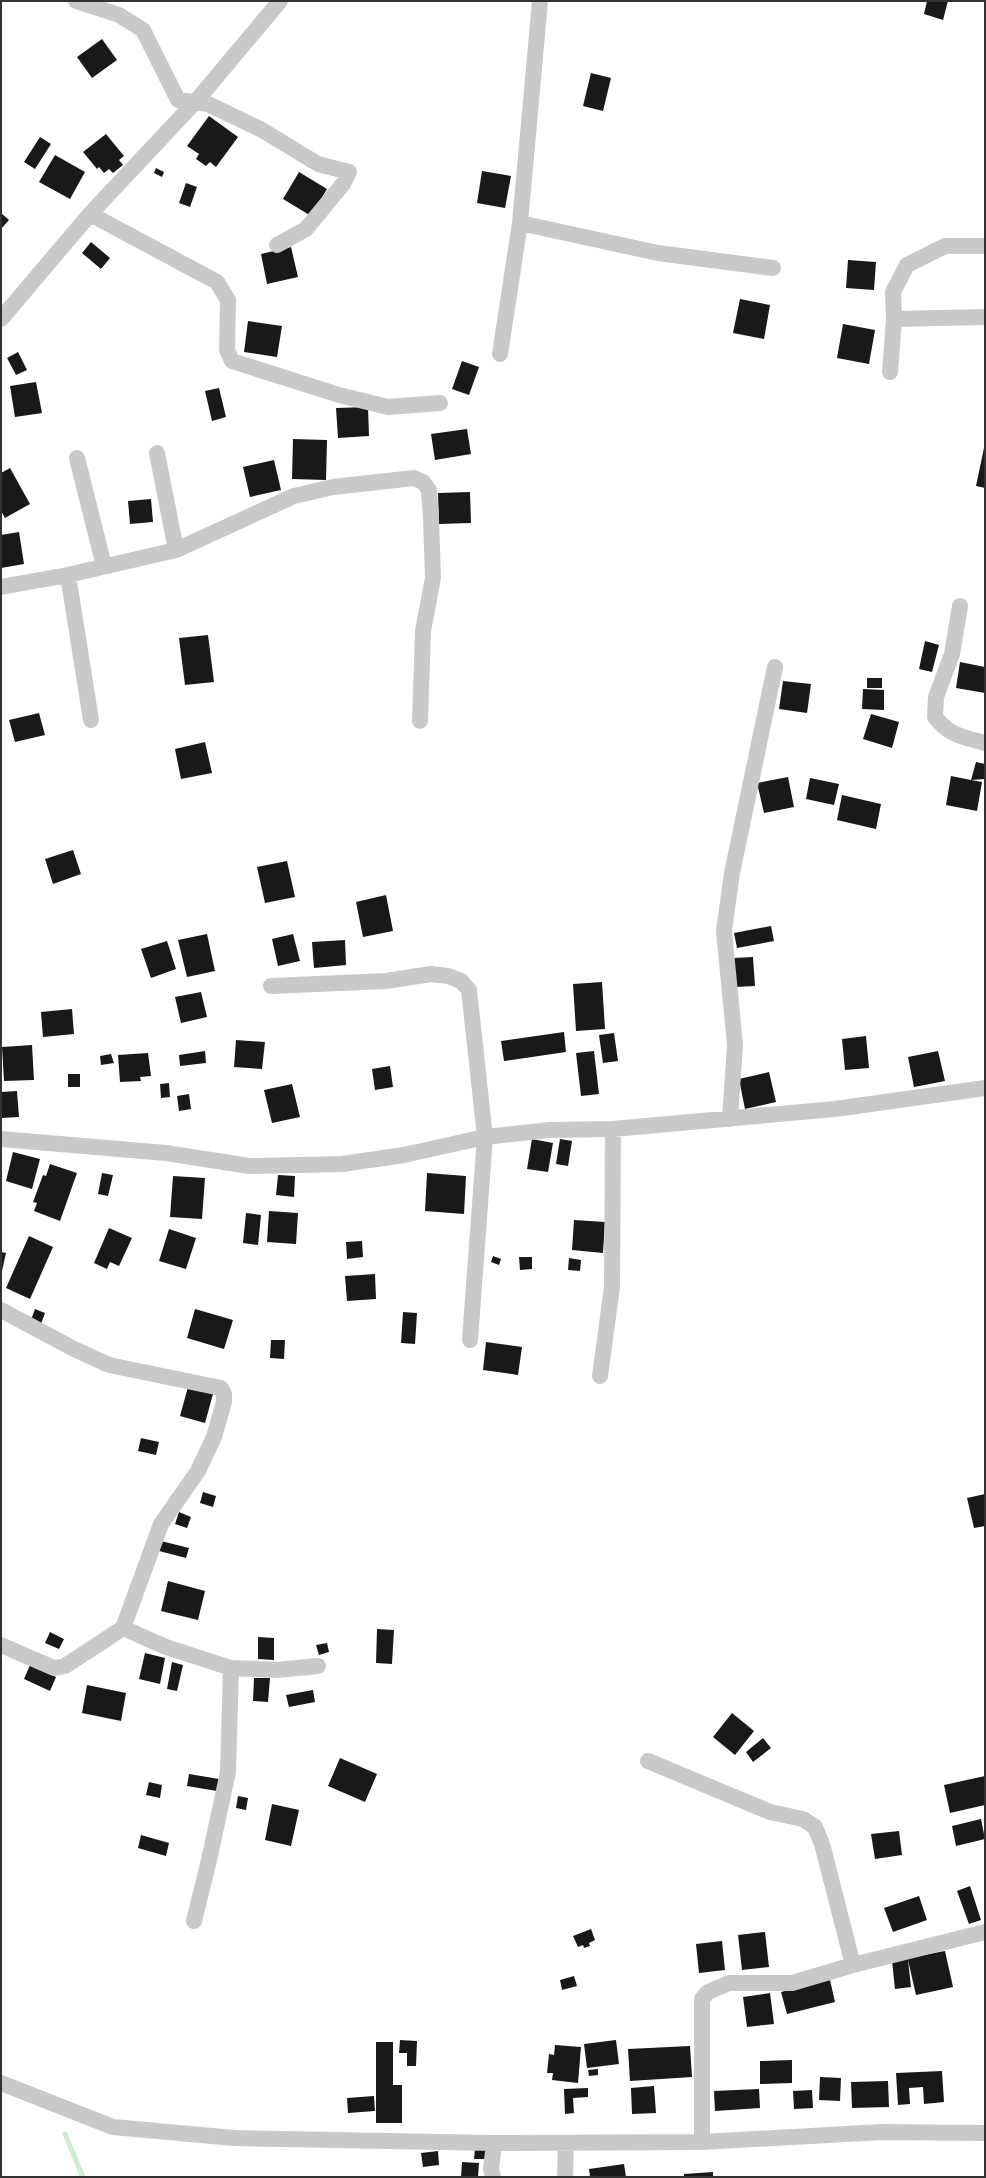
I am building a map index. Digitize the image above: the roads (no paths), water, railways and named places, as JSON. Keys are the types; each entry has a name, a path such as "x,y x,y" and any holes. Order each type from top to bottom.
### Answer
{"street":[{"path":"76,1 118,15 143,30 178,100 208,104 262,130 318,164 349,172 343,184 306,229 278,245"},
{"path":"1,319 90,214 195,102 280,1"},
{"path":"500,354 520,223 540,1"},
{"path":"90,214 217,282 228,300 227,350 232,361 339,395 388,407 440,403"},
{"path":"520,223 658,253 773,268"},
{"path":"890,372 894,319 893,292 907,265 945,246 985,246"},
{"path":"894,319 985,317"},
{"path":"157,453 176,550"},
{"path":"77,458 104,566"},
{"path":"1,587 68,576 104,566 176,550 294,496 333,487 414,478 423,482 429,490 433,578 423,630 420,721"},
{"path":"68,576 91,720"},
{"path":"960,606 952,654 936,697 935,717 944,729 954,735 985,743"},
{"path":"730,1119 735,1045 724,931 732,873 775,667"},
{"path":"270,986 386,981 431,974 448,976 461,981 469,990 485,1136 470,1340"},
{"path":"1,1139 166,1153 249,1166 342,1164 404,1155 485,1136 550,1130 613,1129 835,1109 985,1088"},
{"path":"600,1376 612,1287 613,1129"},
{"path":"1,1310 74,1349 109,1365 221,1388 224,1394 224,1402 214,1437 198,1471 161,1524 123,1628 66,1666 54,1668 1,1645"},
{"path":"123,1628 166,1647 232,1668 277,1670 318,1666"},
{"path":"194,1921 228,1772 232,1668"},
{"path":"648,1761 770,1812 803,1819 815,1828 822,1844 852,1965"},
{"path":"702,2142 702,1999 708,1992 729,1983 792,1983 852,1965 985,1932"},
{"path":"1,2083 113,2127 234,2138 566,2143 702,2142 882,2132 985,2133"},
{"path":"493,2177 491,2169 494,2143"},
{"path":"565,2177 566,2143"}],"waterway":[{"path":"65,2134 83,2177"}]}
